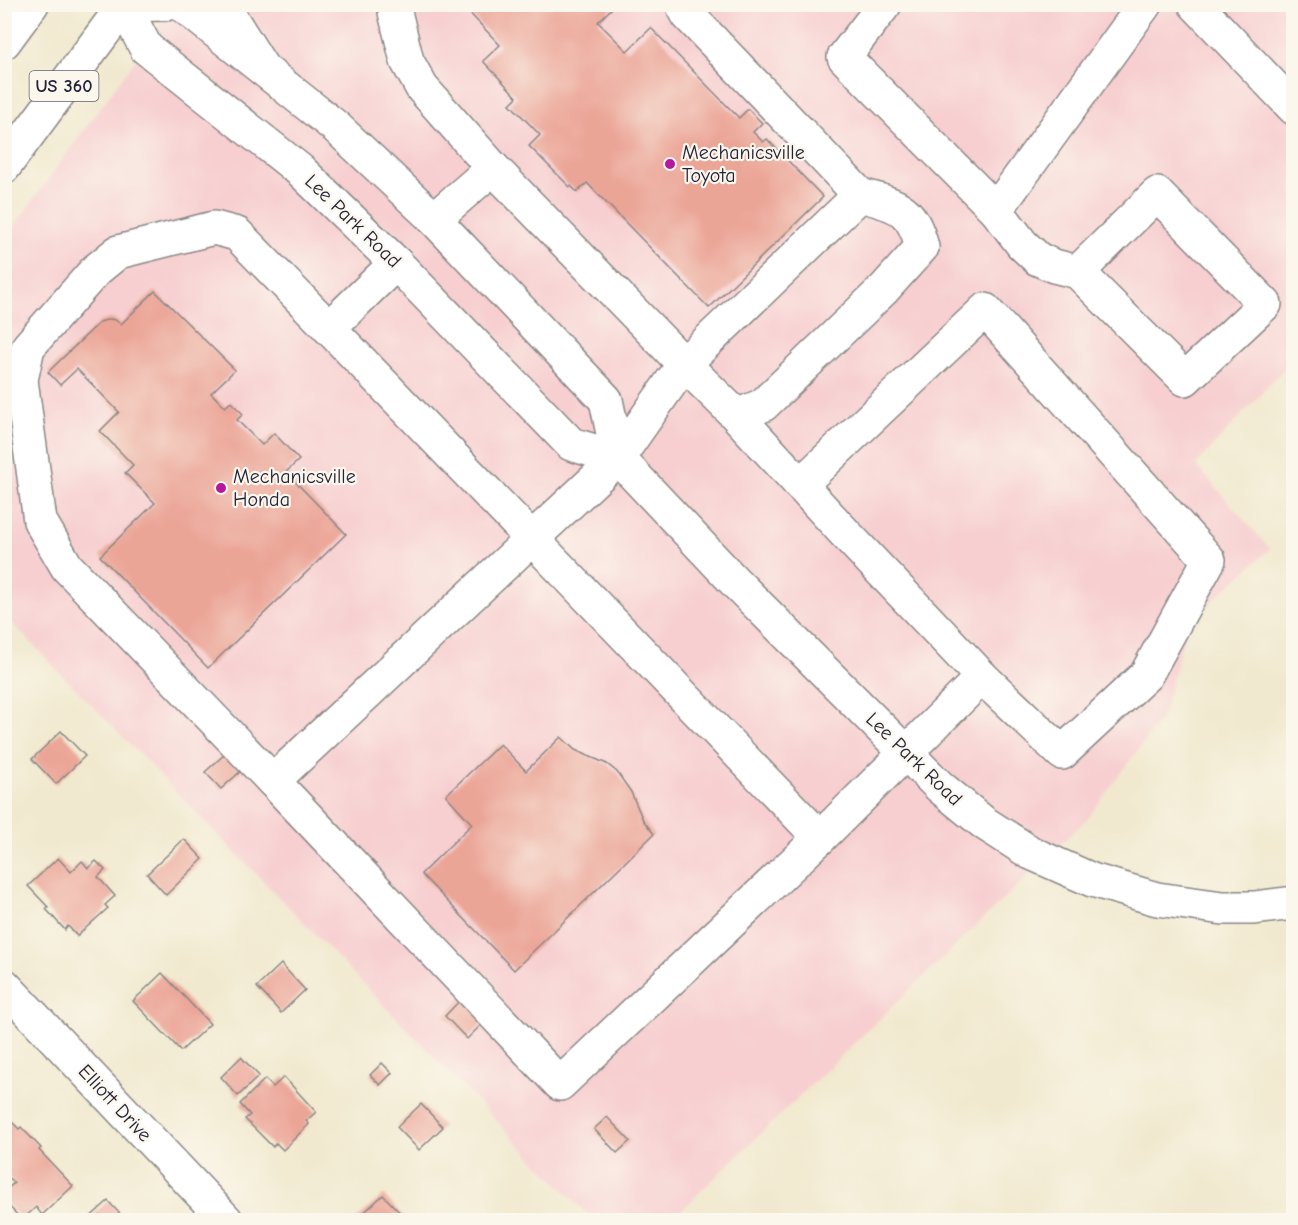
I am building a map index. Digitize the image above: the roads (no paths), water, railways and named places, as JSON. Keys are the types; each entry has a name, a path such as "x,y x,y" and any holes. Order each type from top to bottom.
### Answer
{"main road":[{"path":"4,42 32,4"},
{"path":"124,5 166,4"},
{"path":"181,4 336,127 434,219 606,400 618,458"},
{"path":"222,4 263,69"},
{"path":"682,4 688,15 860,195 896,204 917,226 922,247 884,289 763,405 737,416"},
{"path":"885,4 844,57 996,210 1022,244 1038,259 1078,272 1185,379 1265,304 1157,194 1078,272"},
{"path":"996,210 1145,4"},
{"path":"1195,4 1293,108"},
{"name":"US 360","path":"4,167 124,5"},
{"name":"Lee Park Road","path":"124,5 146,48 301,171 396,263 571,444 618,458 736,583 940,788 984,823 1031,853 1092,880 1157,899 1224,908 1254,908 1293,903"},
{"path":"387,7 407,61 422,88 493,168 737,416 800,485 982,677 1062,753 1146,675 1209,560 985,310 800,485"},
{"path":"434,219 493,168"},
{"path":"273,781 618,458 684,364 860,195"},
{"path":"820,838 237,234 214,228 118,252 96,270 28,347 21,380 40,521 67,567 214,717 560,1084 820,838 982,677"},
{"path":"329,328 396,263"},
{"name":"Elliott Drive","path":"4,985 226,1221"}],"place":[{"name":"Mechanicsville Toyota","path":"670,164"},
{"name":"Mechanicsville Honda","path":"221,488"}]}
